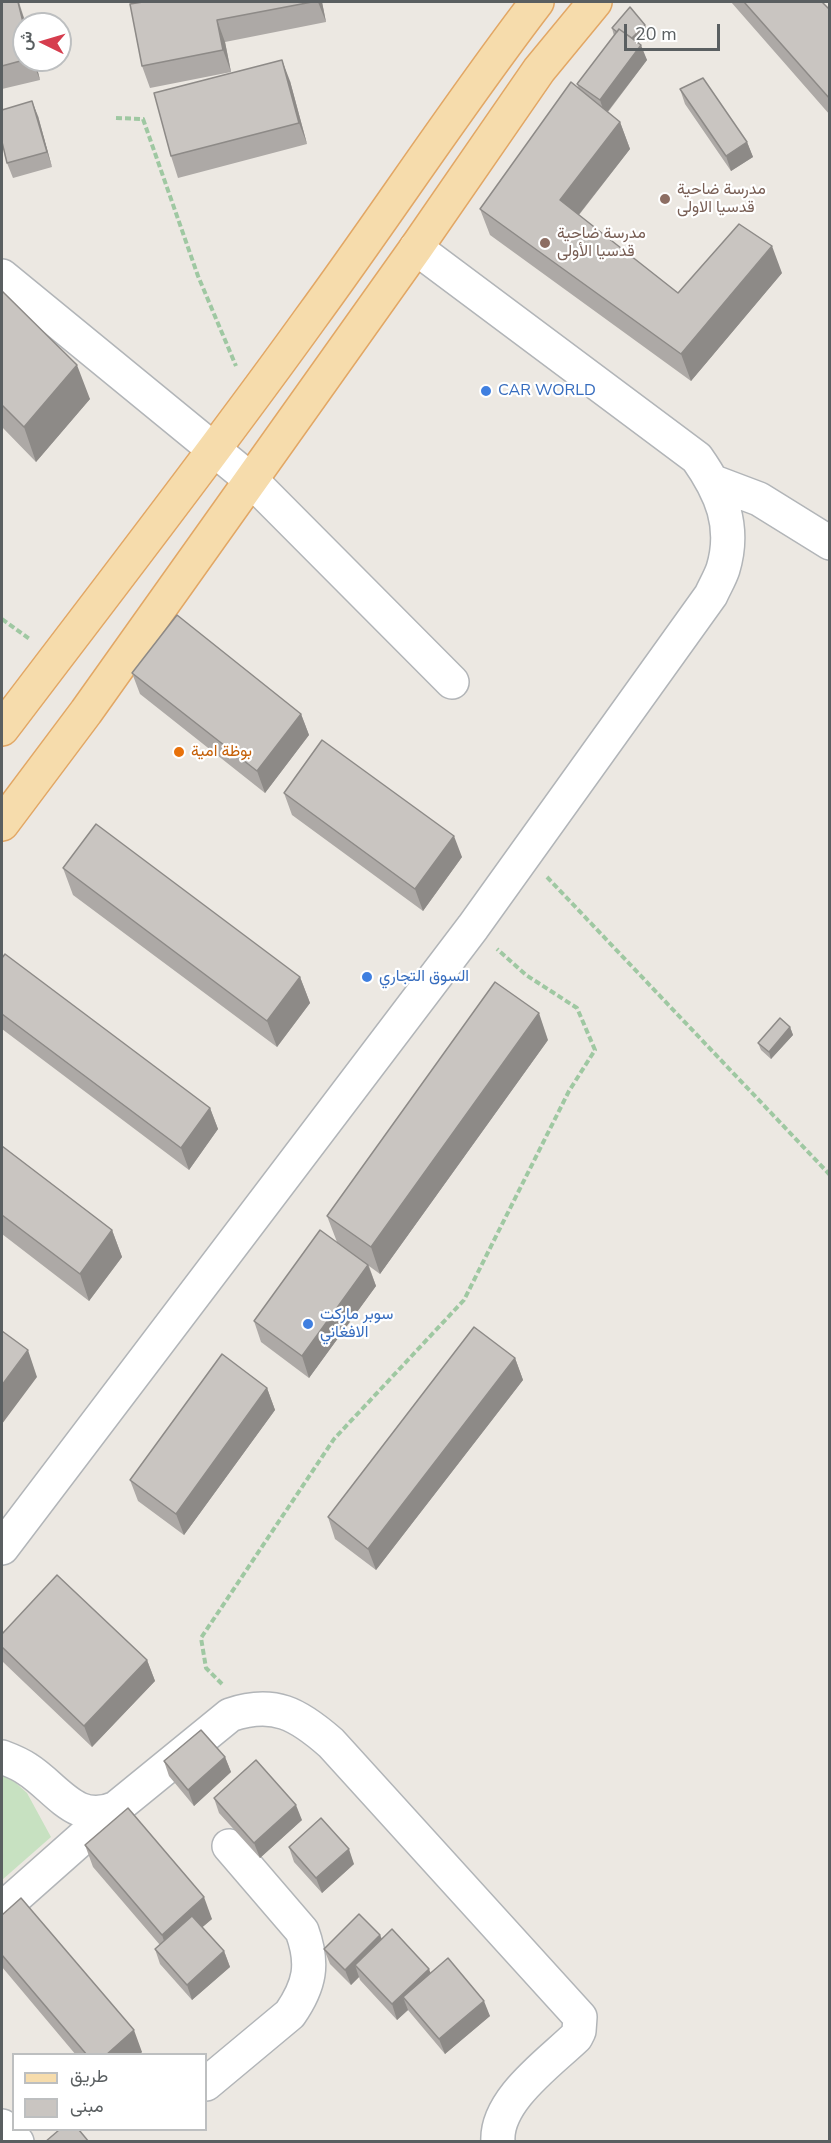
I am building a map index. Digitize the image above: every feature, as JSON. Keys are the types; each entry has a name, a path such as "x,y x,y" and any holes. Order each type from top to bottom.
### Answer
{"main road":[{"path":"2,729 251,401 537,2"},
{"path":"2,824 86,712 416,248 539,70 595,2"},
{"path":"409,182 443,208"},
{"path":"361,249 396,275"}],"street":[{"path":"2,1548 526,855 711,595 723,568 728,539 725,509 714,482 697,458 416,248"},
{"path":"2,276 250,480 452,682"},
{"path":"714,482 759,500 830,543"},
{"path":"2,1909 116,1809 230,1715 250,1708 277,1709 296,1717 331,1743 580,2017 576,2037 515,2095 506,2108 500,2122 498,2142"},
{"path":"2,1756 26,1768 77,1809 97,1814 116,1809"},
{"path":"207,2083 290,2014 300,2000 307,1983 310,1965 308,1948 302,1931 229,1846"},
{"path":"2,2126 17,2142"}],"path":[{"path":"116,118 143,119 198,276 251,401"},
{"path":"526,855 830,1175"},
{"path":"250,1708 206,1668 201,1638 334,1439 464,1300 569,1091 595,1050 577,1008 526,975 473,927"}],"green space":[{"path":"2,1772 27,1793 51,1837 2,1880"}],"building":[{"path":"2,2 18,2 20,12 12,12 12,63 2,66"},
{"path":"143,2 312,2 217,20 223,50 142,66 130,4"},
{"path":"744,2 822,2 830,10 830,99"},
{"path":"630,7 645,25 632,38 619,29 617,32 612,28"},
{"path":"619,29 641,45 600,100 577,84"},
{"path":"282,60 299,123 171,156 154,93"},
{"path":"703,78 747,142 726,156 680,89"},
{"path":"571,82 620,122 560,200 678,293 739,224 772,246 681,354 480,209"},
{"path":"32,101 47,152 7,163 2,142 2,110"},
{"path":"2,291 77,365 24,427 2,405"},
{"path":"177,615 301,714 257,771 132,673"},
{"path":"322,740 454,836 415,889 284,793"},
{"path":"96,824 300,977 267,1021 63,868"},
{"path":"5,954 210,1108 181,1148 2,1014 2,958"},
{"path":"495,982 539,1013 371,1247 327,1216"},
{"path":"780,1018 790,1027 769,1052 758,1043"},
{"path":"2,1146 112,1230 80,1274 2,1215"},
{"path":"320,1230 368,1265 302,1356 254,1321"},
{"path":"474,1327 515,1358 368,1549 328,1517"},
{"path":"2,1331 28,1350 2,1385"},
{"path":"222,1354 267,1388 176,1514 130,1480"},
{"path":"57,1575 147,1660 84,1726 2,1647 2,1634"},
{"path":"201,1730 225,1757 188,1790 164,1761"},
{"path":"256,1760 296,1805 254,1843 214,1798"},
{"path":"128,1808 204,1897 162,1935 85,1845"},
{"path":"321,1818 349,1849 316,1878 289,1847"},
{"path":"21,1898 134,2030 108,2053 85,2053 2,1955 2,1915"},
{"path":"359,1914 380,1935 345,1970 324,1949"},
{"path":"192,1916 224,1951 187,1985 155,1949"},
{"path":"392,1929 429,1969 392,2004 355,1965"},
{"path":"448,1958 484,2001 439,2039 403,1997"},
{"path":"58,2131 80,2131 89,2142 45,2142"}],"place":[{"name":"مدرسة ضاحية قدسيا الاولى","path":"665,199"},
{"name":"مدرسة ضاحية قدسيا الأولى","path":"545,243"},
{"name":"CAR WORLD","path":"486,391"},
{"name":"بوظة امية","path":"179,752"},
{"name":"السوق التجاري","path":"367,977"},
{"name":"سوبر ماركت الافغاني","path":"308,1324"}]}
